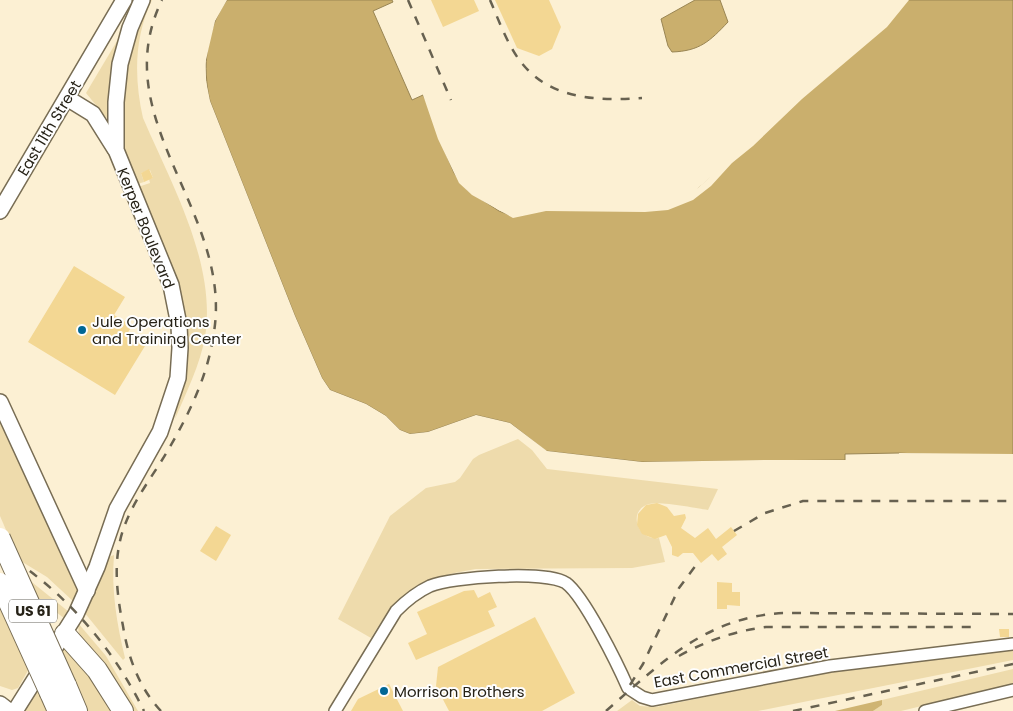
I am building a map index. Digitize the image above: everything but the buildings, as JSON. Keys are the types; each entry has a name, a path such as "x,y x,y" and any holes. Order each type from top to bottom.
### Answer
{"highway":[{"name":"US 61","path":"0,538 58,689 58,711"},
{"name":"US 61","path":"0,582 58,689 77,711"},
{"path":"65,634 97,670 123,711"}],"main road":[{"path":"98,45 124,0"},
{"path":"98,45 142,0"},
{"name":"Kerper Boulevard","path":"15,711 65,634 88,591 117,509 160,432 168,414 178,378 180,348 176,305 171,285 116,150 116,102 120,64 130,28 142,0"},
{"name":"East 11th Street","path":"0,211 98,45"},
{"path":"67,98 93,114 116,150"},
{"path":"0,402 88,591"},
{"path":"0,704 9,711"}],"street":[{"name":"East Commercial Street","path":"335,711 396,611 416,594 446,580 492,577 553,578 564,582 579,597 628,688 642,697 652,700 830,666 1013,644"},
{"path":"925,711 1013,690"}],"shaded area":[{"path":"147,0 152,0 142,29 137,58 140,103 143,118 189,224 204,281 207,309 205,337 200,358 175,419 185,354 135,188 150,183 149,179 153,178 150,170 141,173 144,182 134,185 122,126 121,96 126,58"},
{"path":"227,0 392,0 393,2 373,11 412,100 423,95 437,123 438,135 454,173 467,190 499,211 512,216 545,207 641,210 667,208 685,200 878,30 901,0 1013,0 1013,460 899,453 845,454 845,460 642,462 546,451 510,423 476,415 428,432 410,434 400,430 386,416 366,404 330,390 322,378 295,316 210,101 206,62 210,36 214,23"},
{"path":"695,0 720,0 728,22 704,44 690,50 672,52 668,46 661,19"},
{"path":"120,36 109,121 86,93"},
{"path":"0,419 78,588 74,602 47,577 19,560 0,516"},
{"path":"518,439 532,450 547,469 718,489 708,510 654,503 642,507 638,512 637,518 640,530 651,538 659,538 665,562 632,568 476,569 440,577 414,589 402,597 392,608 371,638 338,619 390,516 426,488 455,482 473,459 479,455"},
{"path":"114,555 114,594 125,658 123,660 84,612 109,557"},
{"path":"28,579 69,612 65,619 36,596"},
{"path":"0,600 30,667 18,688 12,690 0,686"},
{"path":"78,623 106,656 138,711 130,711 79,638"},
{"path":"69,648 115,711 87,711 61,651"},
{"path":"1013,649 1013,660 758,711 617,711 632,700 640,706 656,707 819,674"},
{"path":"1013,669 1013,684 901,711 873,711 882,705 882,700"},
{"path":"39,687 49,711 23,711"},
{"path":"882,700 882,705 873,711 835,711"}],"pier":[{"path":"224,0 227,0 215,21 205,64 210,101 295,316 322,378 330,390 366,404 386,416 400,430 410,434 428,432 476,415 510,423 547,451 642,462 845,460 845,463 642,464 546,453 509,425 476,418 428,435 410,436 399,432 385,418 365,406 329,392 320,379 293,317 208,101 203,81 206,44 213,20"},
{"path":"898,0 909,0 887,27 802,99 753,146 732,163 711,186 693,200 668,210 645,212 546,211 513,218 472,195 459,183 438,139 423,95 426,94 439,122 440,135 456,172 469,189 500,209 512,214 545,205 600,204 641,208 666,206 699,187 858,39 876,28"},
{"path":"899,453 1013,454 1013,462 900,463"}],"railway":[{"path":"161,711 146,692 136,672 125,638 118,596 119,546 126,521 138,497 167,452 197,394 207,364 214,332 215,288 206,246 158,126 148,85 148,44 162,0"},
{"path":"408,0 451,100"},
{"path":"490,0 505,36 515,53 526,68 538,79 551,87 580,96 611,99 642,98"},
{"path":"734,531 765,513 803,501 1013,501"},
{"path":"0,551 44,583 84,621 117,664 144,711"},
{"path":"630,685 643,664 679,588 699,561"},
{"path":"606,711 646,676 686,646 708,633 731,623 756,616 783,613 1013,614"},
{"path":"679,656 721,637 766,627 974,627"},
{"path":"793,711 1013,664"}],"place":[{"name":"Jule Operations and Training Center","path":"82,330"},
{"name":"Morrison Brothers","path":"384,691"}]}
